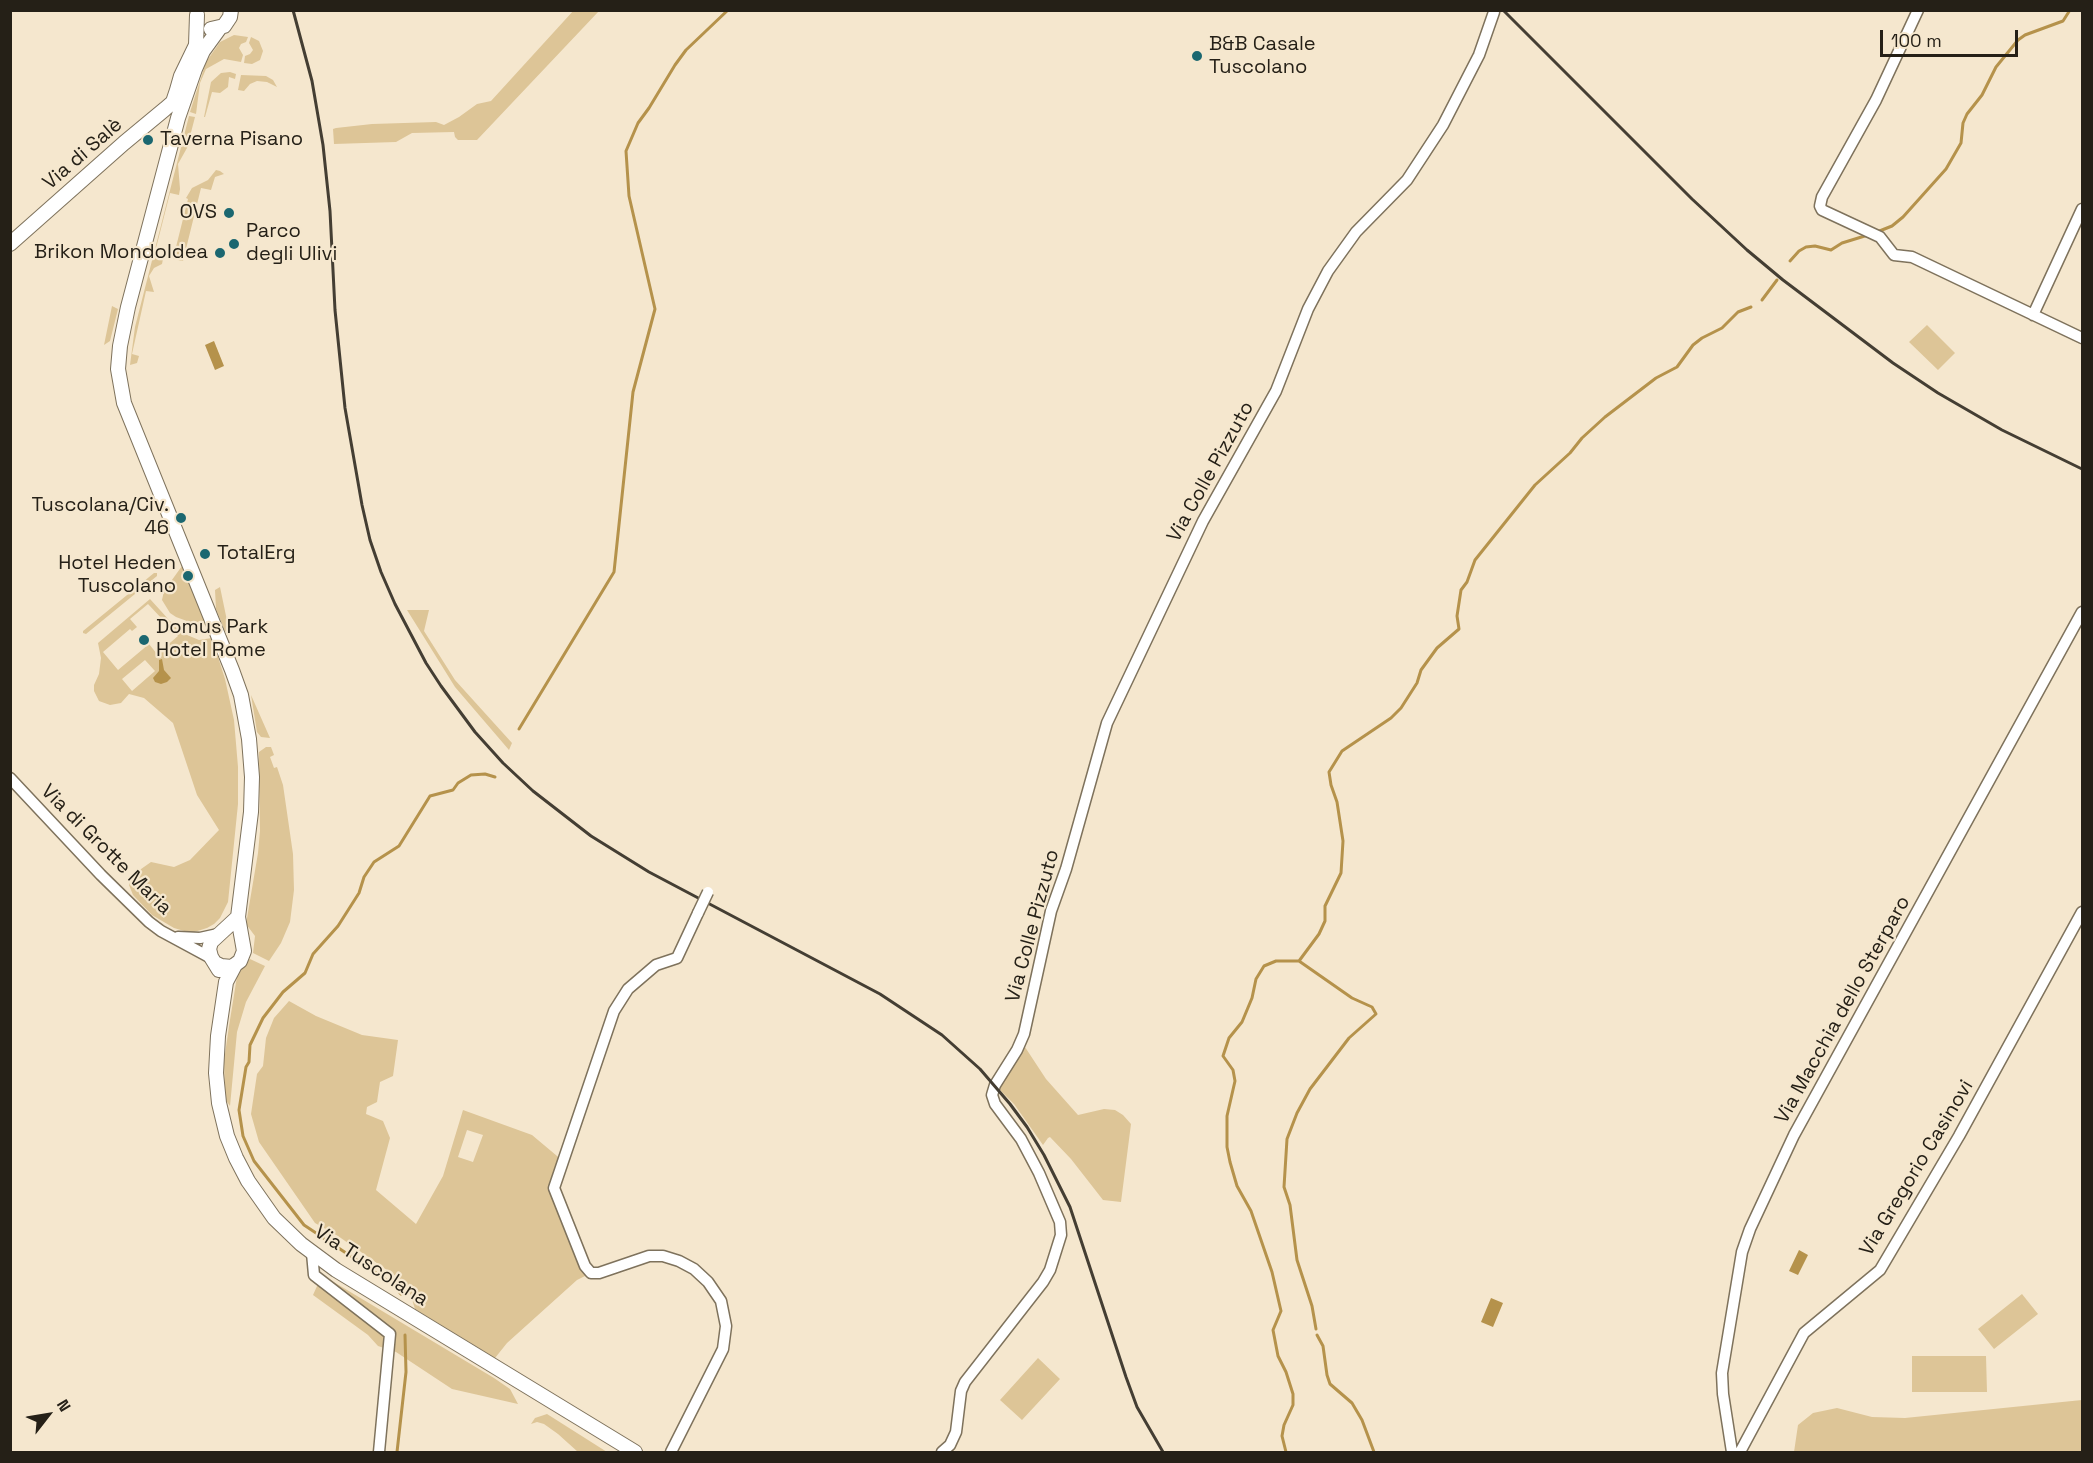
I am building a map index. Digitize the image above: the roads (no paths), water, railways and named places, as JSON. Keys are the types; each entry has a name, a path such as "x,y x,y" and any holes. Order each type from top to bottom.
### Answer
{"main road":[{"path":"213,960 228,967 235,965 244,955 238,917 252,802 251,759 244,711 224,649 124,403 118,374 120,346 128,307 178,118 203,51 219,29 228,22 231,10"},
{"path":"197,13 205,27 219,29"},
{"path":"178,118 177,90 183,71 196,45 197,13"},
{"name":"Via di Salè","path":"10,244 173,102 177,90"},
{"path":"226,982 213,960 209,946 238,917"},
{"path":"219,934 235,934 242,941"},
{"name":"Via Tuscolana","path":"235,965 226,982 218,1036 216,1072 219,1103 227,1136 260,1200 282,1226 312,1253 634,1452"}],"street":[{"path":"1918,10 1876,100 1822,197 1820,206 1826,214 1880,237 1894,255 1912,257 2082,338"},
{"name":"Via Colle Pizzuto","path":"942,1452 950,1445 956,1432 961,1391 965,1382 1043,1282 1050,1270 1061,1235 1060,1222 1039,1173 1021,1139 995,1104 992,1095 995,1085 1017,1050 1024,1034 1051,911 1066,869 1107,723 1199,529 1276,391 1308,309 1331,265 1361,226 1402,184 1424,154 1459,97 1479,55 1494,12"},
{"path":"2033,315 2082,209"},
{"name":"Via Macchia dello Sterparo","path":"1732,1452 1721,1378 1742,1252 1750,1229 1794,1135 2082,612"},
{"name":"Via di Grotte Maria","path":"10,778 129,903 155,927 213,960"},
{"path":"671,1452 723,1349 726,1326 721,1301 711,1285 694,1269 663,1256 650,1256 595,1274 588,1272 554,1188 614,1011 628,989 656,965 677,958 708,892"},
{"name":"Via Gregorio Casinovi","path":"1740,1452 1804,1333 1880,1269 1959,1136 2082,912"},
{"path":"175,937 200,938 219,934"},
{"path":"312,1253 314,1275 390,1334 379,1452"}],"waterway":[{"path":"519,729 614,572 633,392 655,309 629,196 626,151 638,123 675,65 686,50 728,10"},
{"path":"1877,232 1892,226 1903,217 1946,169 1961,143 1963,123 1967,114 1982,95 1996,67 2018,40 2025,35 2063,21 2070,10"},
{"path":"1790,261 1806,247 1815,246 1831,250 1842,243 1868,235"},
{"path":"1762,300 1777,280"},
{"path":"1286,1452 1282,1436 1293,1405 1293,1394 1278,1356 1273,1330 1281,1311 1272,1272 1251,1211 1237,1186 1230,1162 1227,1147 1227,1116 1235,1081 1233,1070 1223,1056 1229,1038 1242,1022 1252,998 1256,979 1264,966 1276,961 1299,961 1319,934 1325,921 1325,906 1341,873 1343,841 1337,802 1329,772 1342,751 1391,718 1401,708 1417,683 1421,670 1437,648 1459,629 1457,616 1461,590 1467,582 1475,560 1535,485 1605,417 1656,378 1677,367 1693,345 1702,338 1722,328 1738,312 1751,307"},
{"path":"401,1294 395,1286 304,1225 254,1161 243,1136 239,1110 246,1067 249,1062 250,1045 263,1018 283,992 305,973 313,954 338,926 359,893 364,877 374,862 399,846 430,796 453,790 458,783 471,775 485,774 495,777"},
{"path":"1299,961 1352,998 1372,1007 1376,1014 1349,1038 1310,1089 1287,1139 1284,1187 1290,1205 1297,1260 1312,1306 1316,1329"},
{"path":"397,1452 406,1372 405,1335"},
{"path":"1317,1335 1323,1346 1330,1384 1352,1403 1362,1420 1374,1452"}],"railway":[{"path":"293,10 312,81 323,145 345,408 362,505 370,540 381,572 426,663 475,732 503,763 533,791 591,836 649,872 880,994 942,1035 980,1069 1027,1127 1070,1207 1137,1407 1163,1452"},
{"path":"1503,10 1692,199 1783,280 1893,363 1938,393 2002,430 2082,469"}],"place":[{"name":"B&B Casale Tuscolano","path":"1197,56"},
{"name":"Taverna Pisano","path":"148,140"},
{"name":"OVS","path":"229,213"},
{"name":"Parco degli Ulivi","path":"234,244"},
{"name":"Brikon MondoIdea","path":"220,253"},
{"name":"Tuscolana/Civ. 46","path":"181,518"},
{"name":"TotalErg","path":"205,554"},
{"name":"Hotel Heden Tuscolano","path":"188,576"},
{"name":"Domus Park Hotel Rome","path":"144,640"}]}
